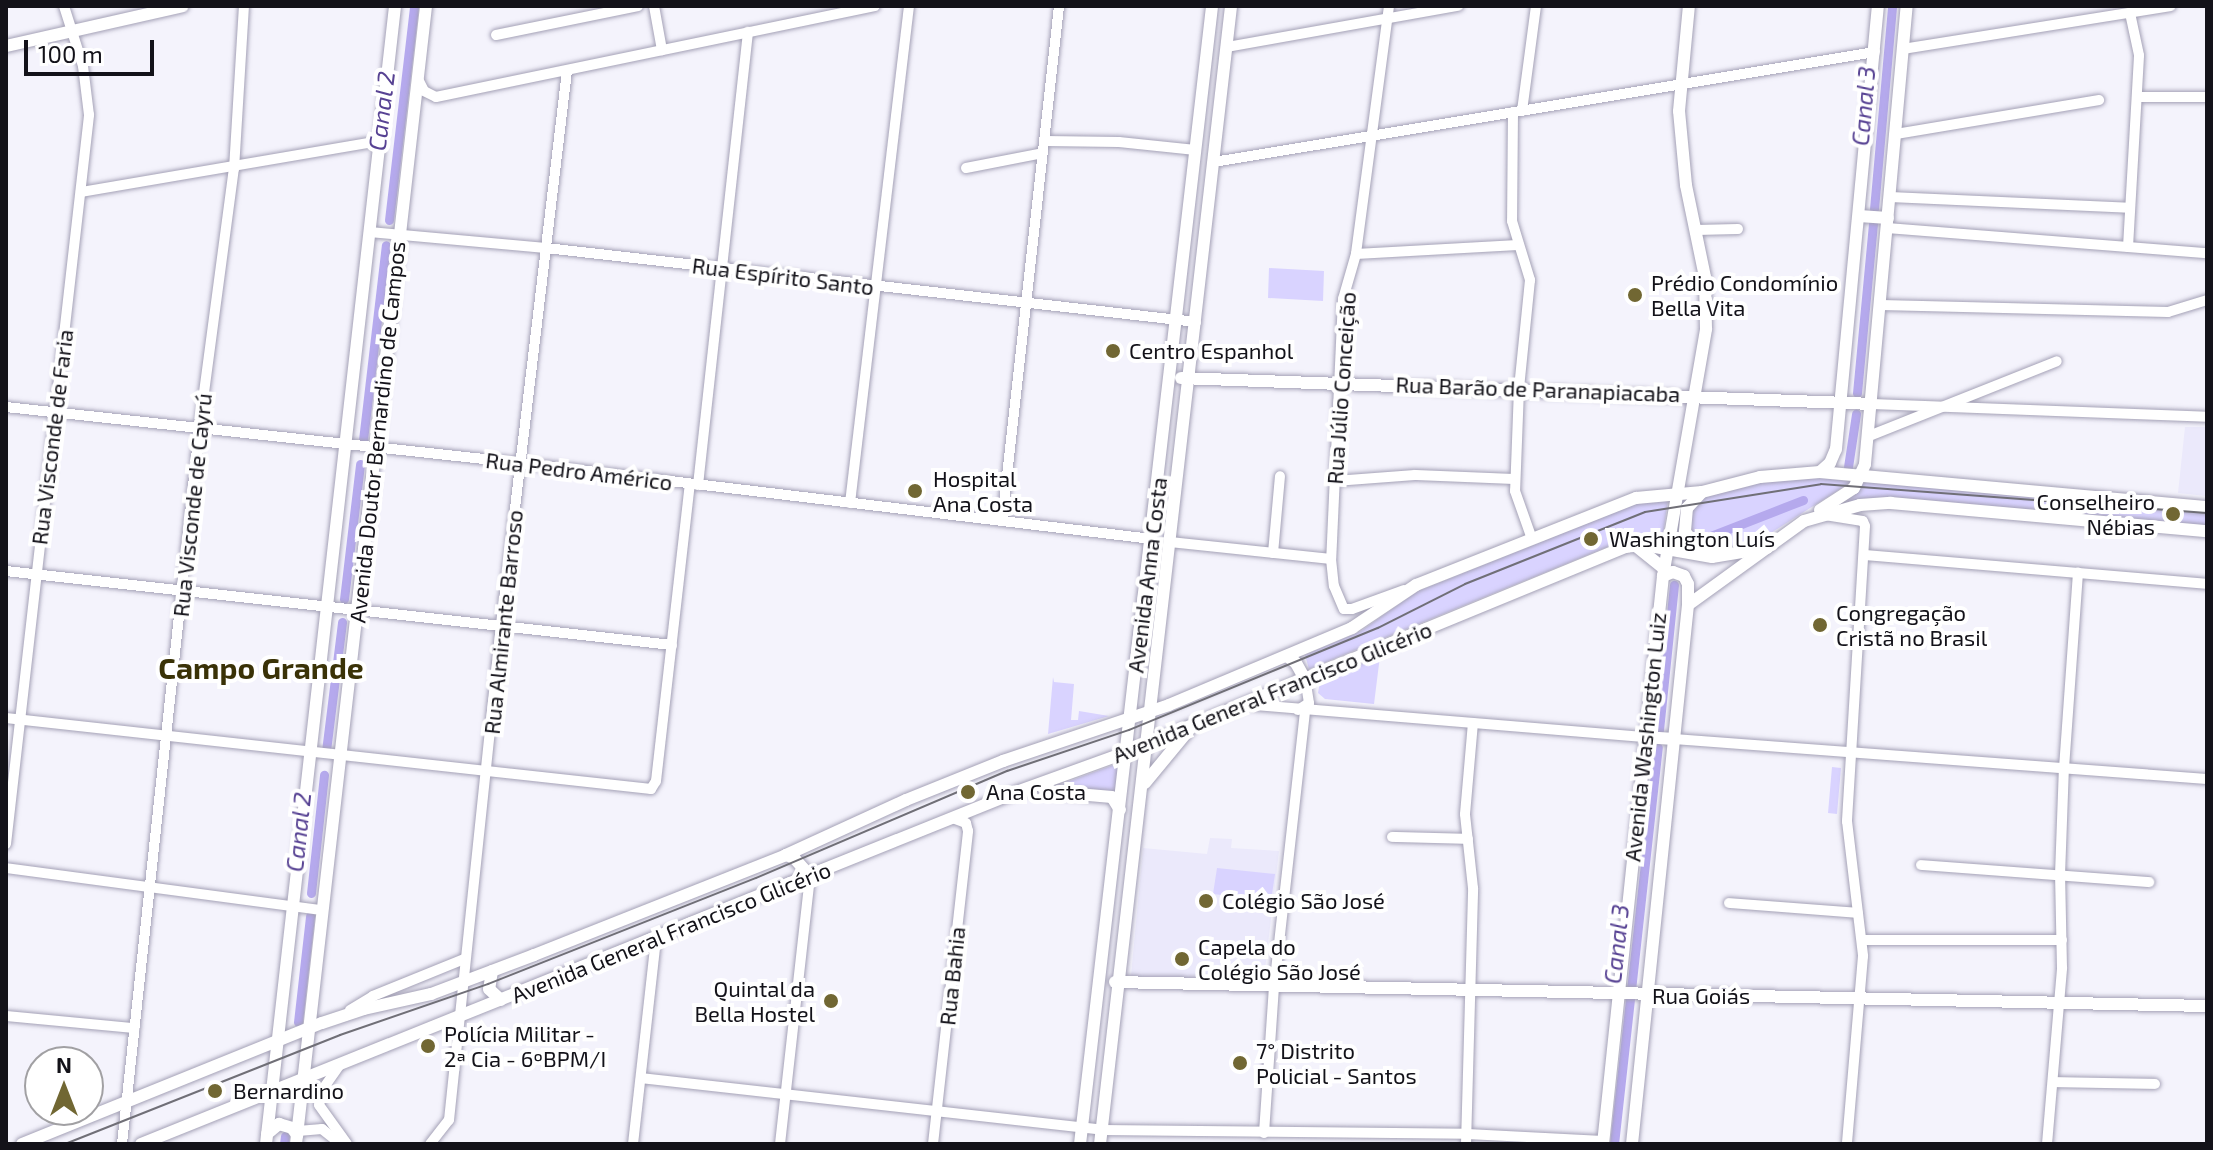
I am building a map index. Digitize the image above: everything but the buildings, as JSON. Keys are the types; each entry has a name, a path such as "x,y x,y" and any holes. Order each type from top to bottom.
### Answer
{"main road":[{"path":"6,46 183,6"},
{"name":"Avenida Doutor Bernardino de Campos","path":"266,1139 395,6"},
{"name":"Avenida Doutor Bernardino de Campos","path":"297,1137 426,6"},
{"name":"Avenida Anna Costa","path":"1100,1144 1093,1128 1100,982 1212,6"},
{"name":"Avenida Anna Costa","path":"1080,1144 1093,1128 1120,982 1231,6"},
{"name":"Avenida Washington Luiz","path":"1632,1144 1633,995 1646,737 1664,573 1671,547 1706,315 1705,277 1686,185 1680,85 1689,6"},
{"path":"1820,472 1835,454 1878,6"},
{"path":"1633,545 1671,547 1712,557 1767,548 1851,490 1861,477 1869,436 1907,6"},
{"path":"1859,216 1888,223"},
{"name":"Rua Barão de Paranapiacaba","path":"1170,377 1340,381 1872,404"},
{"name":"Avenida General Francisco Glicério","path":"22,1144 338,1017 463,983 786,855 930,789 1151,712 1360,624 1405,590 1636,498 1702,492 1760,477 1820,472 2207,507"},
{"path":"1702,492 1687,508 1684,523 1689,539 1708,550 1749,552"},
{"path":"1804,521 1854,505 1891,503 2207,531"},
{"path":"1152,539 1166,549 1166,582"},
{"path":"1633,545 1664,573 1684,576 1688,584 1688,605"},
{"name":"Avenida General Francisco Glicério","path":"141,1144 952,818 1148,744 1633,545"},
{"name":"Avenida Washington Luiz","path":"1603,1142 1633,995 1688,605 1767,548"},
{"path":"1287,656 1296,663 1305,679"},
{"path":"1154,686 1166,695 1188,697"},
{"path":"1144,786 1194,723"},
{"path":"1646,737 1669,738"},
{"path":"1041,786 1054,792 1112,797 1121,812"},
{"path":"786,855 794,858 810,876"},
{"path":"492,971 489,989 501,1000"},
{"name":"Rua Goiás","path":"1100,982 2207,1006"},
{"path":"266,1139 279,1124 292,1128 297,1137"}],"street":[{"name":"Rua Visconde de Faria","path":"6,844 89,99 64,6"},
{"name":"Rua Visconde de Cayrú","path":"122,1144 199,430 234,169 244,6"},
{"path":"496,35 638,6"},
{"path":"654,6 662,50"},
{"path":"418,79 424,91 436,97 875,6"},
{"path":"850,503 909,6"},
{"path":"1002,521 1059,6"},
{"name":"Rua Júlio Conceição","path":"1389,6 1356,254 1343,299 1331,559 1334,586 1344,609 1405,590"},
{"path":"1227,47 1458,6"},
{"path":"1532,539 1515,491 1519,389 1530,280 1529,267 1518,245 1512,221 1518,112 1536,6"},
{"path":"1903,49 2104,11 2130,13 2171,6"},
{"path":"2128,247 2139,55 2130,13"},
{"path":"6,718 651,789 656,781 694,485 748,32"},
{"path":"1214,162 1875,52"},
{"name":"Rua Almirante Barroso","path":"430,1144 449,1120 501,626 567,71"},
{"path":"2138,97 2207,97"},
{"path":"1896,134 2099,100"},
{"path":"81,192 234,169 380,141"},
{"path":"966,168 1044,147 1119,142 1196,150"},
{"path":"1890,197 2129,208"},
{"path":"1888,223 2207,253"},
{"path":"1696,230 1738,229"},
{"name":"Rua Espírito Santo","path":"369,232 546,248 1196,322"},
{"path":"1356,254 1518,245"},
{"path":"1881,305 2175,312 2207,300"},
{"path":"1869,436 2057,361"},
{"path":"1986,408 1987,390"},
{"name":"Rua Barão de Paranapiacaba","path":"1872,404 2207,417"},
{"path":"1906,405 1909,421"},
{"name":"Rua Pedro Américo","path":"6,407 521,463 1152,539"},
{"path":"1335,481 1415,475 1515,479"},
{"path":"1273,553 1280,476"},
{"path":"1823,514 1865,522 1847,821 1862,940 1847,1144"},
{"path":"1170,542 1331,559"},
{"path":"1864,555 2207,584"},
{"path":"6,571 672,645"},
{"path":"2047,1144 2054,1082 2062,940 2060,875 2064,768 2078,573"},
{"path":"1264,1133 1274,988 1301,711 1309,703 1305,679"},
{"path":"1241,704 1646,737"},
{"path":"1467,1139 1473,888 1465,814 1473,723"},
{"path":"1669,738 2207,779"},
{"name":"Rua Bahia","path":"933,1144 968,828 963,821 952,818"},
{"path":"1392,837 1468,839"},
{"path":"1921,865 2149,882"},
{"path":"6,868 322,910"},
{"path":"780,1144 810,876"},
{"path":"1729,903 1858,913"},
{"path":"633,1144 656,938"},
{"path":"1862,940 2062,940"},
{"path":"338,1017 373,996 464,959"},
{"path":"6,1016 134,1028"},
{"path":"339,1066 319,1101 324,1114 347,1144"},
{"path":"641,1078 1093,1128 1264,1133 1285,1139 1603,1142"},
{"path":"2054,1082 2155,1084"},
{"path":"297,1137 322,1129 340,1144"}],"shaded area":[{"path":"1269,268 1324,271 1323,301 1268,298"},
{"path":"2185,427 2207,427 2207,496 2178,493"},
{"path":"1811,476 1851,482 1763,538 1738,545 1717,547 1700,544 1688,526 1691,508 1702,498 1754,484"},
{"path":"1865,482 2207,511 2207,527 1869,499 1846,502"},
{"path":"1668,498 1662,544 1639,539 1619,542 1309,669 1305,655 1361,631 1416,592 1633,505"},
{"path":"1380,656 1374,704 1325,699 1318,693 1320,681"},
{"path":"1053,677 1054,682 1074,684 1071,720 1078,720 1079,711 1109,716 1048,734"},
{"path":"1119,763 1116,792 1062,786 1064,783"},
{"path":"1832,767 1841,768 1837,814 1828,813"},
{"name":"Colégio São José","path":"1210,838 1232,839 1231,848 1279,851 1264,978 1252,983 1131,976 1143,848 1207,854"},
{"path":"1217,868 1275,874 1271,901 1213,894"}],"waterway":[{"name":"Canal 2","path":"389,220 414,6"},
{"name":"Canal 3","path":"1874,209 1892,6"},
{"name":"Canal 3","path":"1857,393 1873,224"},
{"name":"Canal 2","path":"363,440 386,245"},
{"name":"Canal 3","path":"1848,467 1856,414"},
{"name":"Canal 2","path":"344,599 360,464"},
{"name":"Canal 3","path":"1708,537 1803,500"},
{"name":"Canal 3","path":"1659,730 1674,585"},
{"name":"Canal 2","path":"326,751 342,622"},
{"name":"Canal 3","path":"1614,1144 1658,747"},
{"name":"Canal 2","path":"311,893 324,775"},
{"name":"Canal 2","path":"298,1022 310,916"},
{"name":"Canal 2","path":"284,1144 285,1136"}],"tram line":[{"path":"65,1144 340,1035 488,984 756,878 1007,771 1129,730 1378,628 1465,584 1645,512 1821,484 2207,513"}],"place":[{"name":"Prédio Condomínio Bella Vita","path":"1635,295"},
{"name":"Centro Espanhol","path":"1113,351"},
{"name":"Hospital Ana Costa","path":"915,491"},
{"name":"Conselheiro Nébias","path":"2173,514"},
{"name":"Washington Luís","path":"1591,539"},
{"name":"Congregação Cristã no Brasil","path":"1820,625"},
{"name":"Ana Costa","path":"968,792"},
{"name":"Colégio São José","path":"1206,901"},
{"name":"Capela do Colégio São José","path":"1182,959"},
{"name":"Quintal da Bella Hostel","path":"831,1001"},
{"name":"Polícia Militar - 2ª Cia - 6ºBPM/I","path":"428,1046"},
{"name":"7° Distrito Policial - Santos","path":"1240,1063"},
{"name":"Bernardino","path":"215,1091"}],"district":[{"name":"Campo Grande","path":"261,667"}]}
